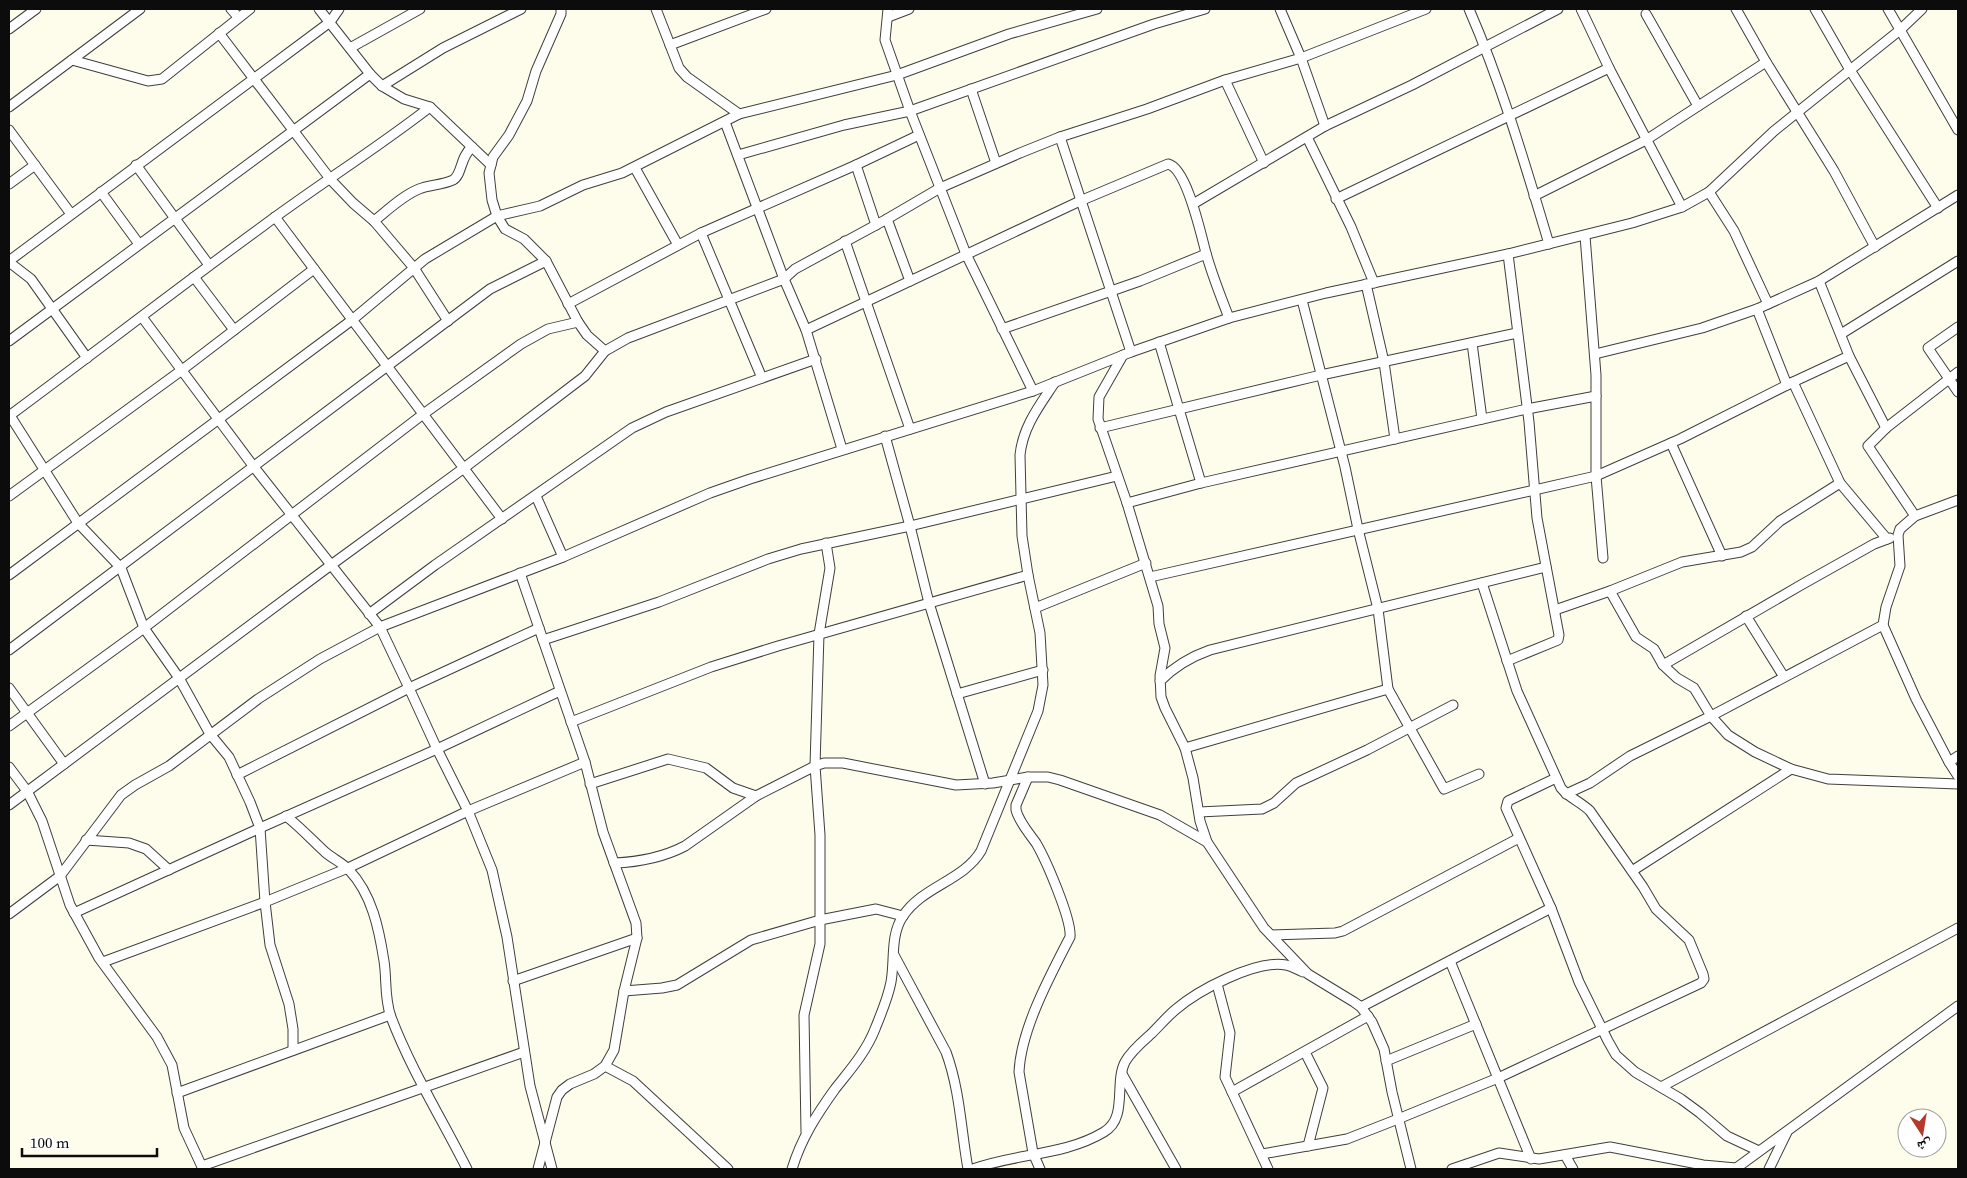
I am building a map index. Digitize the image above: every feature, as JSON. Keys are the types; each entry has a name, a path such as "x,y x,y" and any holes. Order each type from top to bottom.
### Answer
{"street":[{"path":"9,29 36,9"},
{"path":"9,107 140,9"},
{"path":"232,9 238,17"},
{"path":"72,60 148,81 162,79 250,9"},
{"path":"320,9 370,74 382,86 404,99 430,107 491,166"},
{"path":"88,358 31,280 9,261 330,22 339,9"},
{"path":"350,48 420,9"},
{"path":"382,86 443,48 521,9"},
{"path":"561,9 561,14 536,70 527,101 509,135 493,157 489,173 491,191 497,216 505,229 524,239 546,261 578,322 587,335 605,351"},
{"path":"656,9 679,68 687,77 739,114"},
{"path":"670,45 766,9"},
{"path":"909,9 888,13 885,40 919,135 966,254 1033,391"},
{"path":"9,575 352,320 425,259 497,216 540,206 583,185 622,174 739,114 897,75 1010,34 1097,9"},
{"path":"738,155 844,125 910,111 1154,24 1205,9"},
{"path":"1280,9 1301,58 1325,126"},
{"path":"9,805 464,468 585,376 605,351 628,338 784,279 795,269 940,188 1060,137 1147,109 1225,80 1301,58 1426,9"},
{"path":"1469,9 1510,115 1549,244"},
{"path":"1193,204 1325,126 1558,9"},
{"path":"1736,9 1797,113 1834,170 1875,247"},
{"path":"1815,9 1850,70 1938,208"},
{"path":"1888,9 1958,130"},
{"path":"9,914 60,876 120,796 134,785 169,766 258,699 320,659 380,627 563,557 750,478 1033,391 1159,342 1229,318 1370,283 1585,236 1682,207 1709,192 1774,131 1900,30 1922,9"},
{"path":"1583,10 1609,68 1682,207"},
{"path":"1646,14 1698,106"},
{"path":"218,33 331,180 352,203 374,221 414,268 448,321"},
{"path":"1534,196 1646,140 1766,62"},
{"path":"1336,199 1609,68"},
{"path":"9,341 370,74"},
{"path":"1225,80 1264,163"},
{"path":"971,89 996,164"},
{"path":"293,1050 293,1029 289,1004 270,945 264,902 260,828 229,757 210,734 179,678 144,628 121,568 78,524 9,415 88,358 209,265 275,217 331,180 430,107"},
{"path":"725,122 784,279 806,330 842,450"},
{"path":"9,130 71,214"},
{"path":"568,304 701,233 856,165 919,135"},
{"path":"1060,137 1127,354 1099,397 1097,408 1100,428 1127,503 1158,606 1159,624 1165,648 1160,681 1163,704 1185,748 1206,842 1264,928 1308,974"},
{"path":"1307,137 1351,226 1370,283 1395,439"},
{"path":"374,221 411,193 421,188 453,180 459,173 460,165 467,152 472,147"},
{"path":"806,330 1080,201 1168,164 1173,165 1177,170 1193,204 1206,254 1229,318"},
{"path":"136,165 209,265"},
{"path":"856,165 876,225"},
{"path":"9,184 35,166"},
{"path":"635,168 678,245"},
{"path":"101,192 139,244"},
{"path":"1709,192 1734,231 1768,304"},
{"path":"1595,354 1702,328 1768,304 1820,281 1958,196"},
{"path":"275,217 502,519"},
{"path":"887,219 910,280"},
{"path":"701,233 762,378"},
{"path":"1585,236 1595,354 1596,476 1603,558"},
{"path":"845,241 910,429"},
{"path":"1002,329 1140,281 1206,254"},
{"path":"1506,661 1559,638 1537,518 1527,409 1508,254"},
{"path":"9,650 121,568 490,289 546,261"},
{"path":"1841,334 1958,261"},
{"path":"9,496 182,370 314,269"},
{"path":"194,277 234,330"},
{"path":"1820,281 1850,356 1886,428"},
{"path":"1302,300 1341,452 1378,609 1388,689 1444,789 1478,774"},
{"path":"1757,308 1790,384 1840,483 1887,539"},
{"path":"142,317 220,418 254,467 380,627 437,750 468,811 492,870 507,937 530,1086 552,1169"},
{"path":"9,726 144,628 422,415 534,335 548,329 578,322"},
{"path":"1958,327 1928,348 1958,392"},
{"path":"1100,428 1321,375 1517,333"},
{"path":"1159,342 1201,483"},
{"path":"1472,343 1482,420"},
{"path":"1150,577 1596,476 1671,443 1850,356"},
{"path":"369,614 632,428 648,420 816,359"},
{"path":"1915,516 1868,446 1886,428 1958,372"},
{"path":"792,1169 806,1133 867,1046 891,982 897,929 903,916 928,892 969,867 976,860 1038,711 1043,685 1043,670 1040,633 1022,536 1020,454 1028,422 1056,382"},
{"path":"1127,503 1201,483 1527,409 1596,396"},
{"path":"885,436 929,603 985,784"},
{"path":"1671,443 1722,556"},
{"path":"543,640 659,602 768,559 826,543 910,526 1117,476"},
{"path":"1555,610 1691,560 1741,552 1752,547 1780,521 1840,483"},
{"path":"536,496 563,557"},
{"path":"1958,500 1915,516 1900,529 1898,535 1900,566 1886,606 1882,625 1916,699 1958,776"},
{"path":"1663,665 1867,548 1898,535"},
{"path":"806,1133 804,1014 818,956 820,920 820,835 815,766 819,634 830,568 826,543"},
{"path":"1035,608 1146,563"},
{"path":"1160,681 1173,669 1198,654 1210,650 1546,567"},
{"path":"520,573 585,762 600,823 636,923 637,938 624,991 614,1050 605,1066 594,1074 570,1084 557,1097 538,1169"},
{"path":"571,722 712,667 819,634 1028,575"},
{"path":"1262,1154 1347,1139 1398,1119 1498,1078 1704,980 1704,974 1689,940 1656,908 1590,811 1566,794 1556,778 1516,691 1482,583"},
{"path":"1610,591 1636,637 1654,649 1663,665 1677,678 1694,688 1711,716 1728,735 1754,752 1791,769 1828,779 1958,784"},
{"path":"1746,616 1784,677"},
{"path":"1566,794 1596,779 1630,756 1711,716 1882,625"},
{"path":"237,775 409,688 539,628"},
{"path":"957,694 1043,670"},
{"path":"9,688 64,764"},
{"path":"1185,748 1388,689"},
{"path":"74,913 286,816 437,750 560,691"},
{"path":"1199,812 1262,810 1296,783 1367,750 1453,705"},
{"path":"1949,762 1958,756"},
{"path":"590,784 668,759 706,768 733,788 756,796"},
{"path":"103,962 264,902 348,868 468,811 585,762"},
{"path":"614,863 640,862 673,852 685,846 756,796 824,763 842,763 956,785 985,784 1028,777 1048,777 1160,815 1206,842"},
{"path":"9,767 27,791 42,821 74,913 99,958 126,998 157,1037 172,1066 184,1128 202,1168 524,1052"},
{"path":"1632,871 1791,769"},
{"path":"1028,777 1016,805 1016,810 1042,854 1067,917 1070,931 1070,937 1032,1016 1020,1062 1019,1072 1033,1154 1040,1169"},
{"path":"1556,778 1508,801 1505,805 1551,908 1579,982 1616,1055 1635,1072 1700,1113 1727,1136 1759,1151"},
{"path":"286,816 326,852 348,868 358,880 372,908 385,963 386,992 390,1015 467,1169"},
{"path":"1271,935 1335,933 1343,931 1519,838"},
{"path":"86,840 129,843 146,850 169,870"},
{"path":"1361,1008 1551,908"},
{"path":"624,991 677,985 751,940 820,920 876,909 903,916"},
{"path":"1661,1087 1958,928"},
{"path":"513,981 637,938"},
{"path":"894,955 951,1064 958,1093 968,1169"},
{"path":"1450,961 1531,1159"},
{"path":"973,1169 1007,1159 1062,1150 1104,1132 1112,1126 1118,1110 1122,1074 1128,1057 1176,1009 1234,974 1250,968 1278,964 1286,965 1308,974 1361,1008 1368,1016 1380,1038 1411,1169"},
{"path":"1217,984 1230,1033 1230,1044 1224,1072 1268,1169"},
{"path":"1452,1169 1500,1152 1531,1159 1610,1147 1703,1165 1735,1169 1958,1006"},
{"path":"177,1093 390,1015"},
{"path":"1232,1092 1368,1016"},
{"path":"1386,1061 1476,1024"},
{"path":"1305,1052 1323,1088 1308,1146"},
{"path":"605,1066 633,1081 728,1169"},
{"path":"1122,1074 1176,1169"},
{"path":"1769,1169 1788,1129"},
{"path":"1565,1155 1573,1169"}]}
